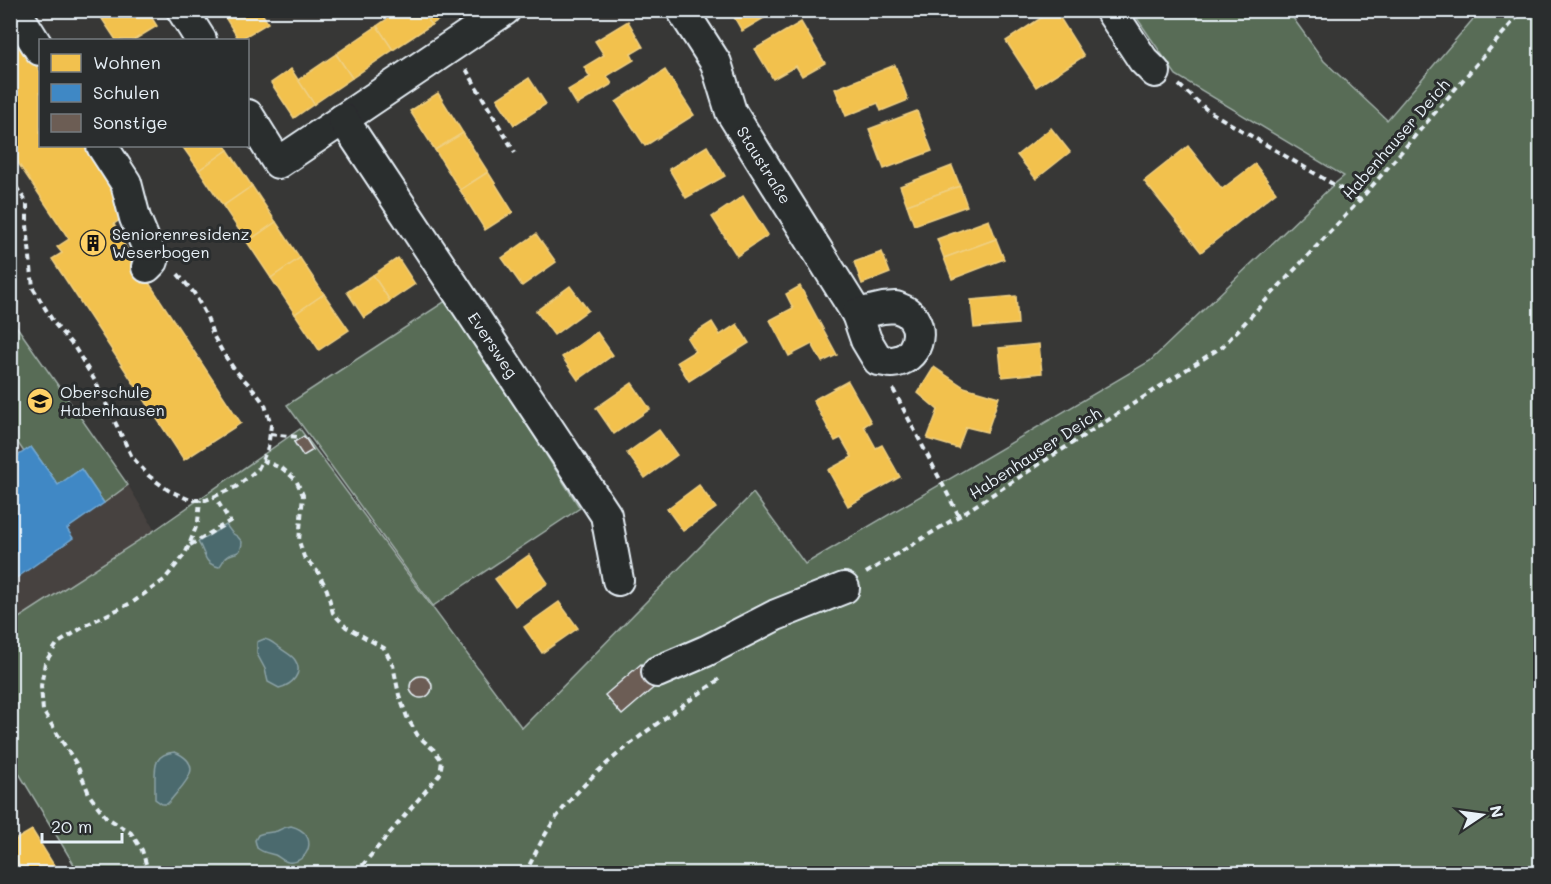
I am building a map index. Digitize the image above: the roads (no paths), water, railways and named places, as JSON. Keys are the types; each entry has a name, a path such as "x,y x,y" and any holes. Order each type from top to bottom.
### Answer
{"street":[{"path":"15,10 39,48"},
{"path":"182,10 200,39"},
{"path":"249,117 278,163 505,10"},
{"name":"Staustraße","path":"682,10 716,63 731,112 857,314 866,340 878,360 894,362 906,358 915,348 919,335 916,322 908,312 896,307 857,314"},
{"path":"1110,10 1143,60 1155,72"},
{"name":"Eversweg","path":"343,119 606,515 618,580"},
{"path":"103,147 126,183 135,218 153,261 161,268"},
{"path":"657,672 706,651 776,615 844,588"}],"water":[{"path":"226,525 242,542 241,547 238,552 225,558 219,567 214,566 207,561 198,542"},
{"path":"264,639 271,641 294,658 297,665 295,678 279,688 268,682 265,669 257,654 257,642"},
{"path":"175,752 185,757 191,769 186,782 167,804 162,804 155,799 157,762 163,755"},
{"path":"291,826 301,830 309,842 301,859 288,862 257,848 255,840 258,835"}],"place":[{"name":"Seniorenresidenz Weserbogen","path":"93,243"},
{"name":"Oberschule Habenhausen","path":"40,401"}]}
